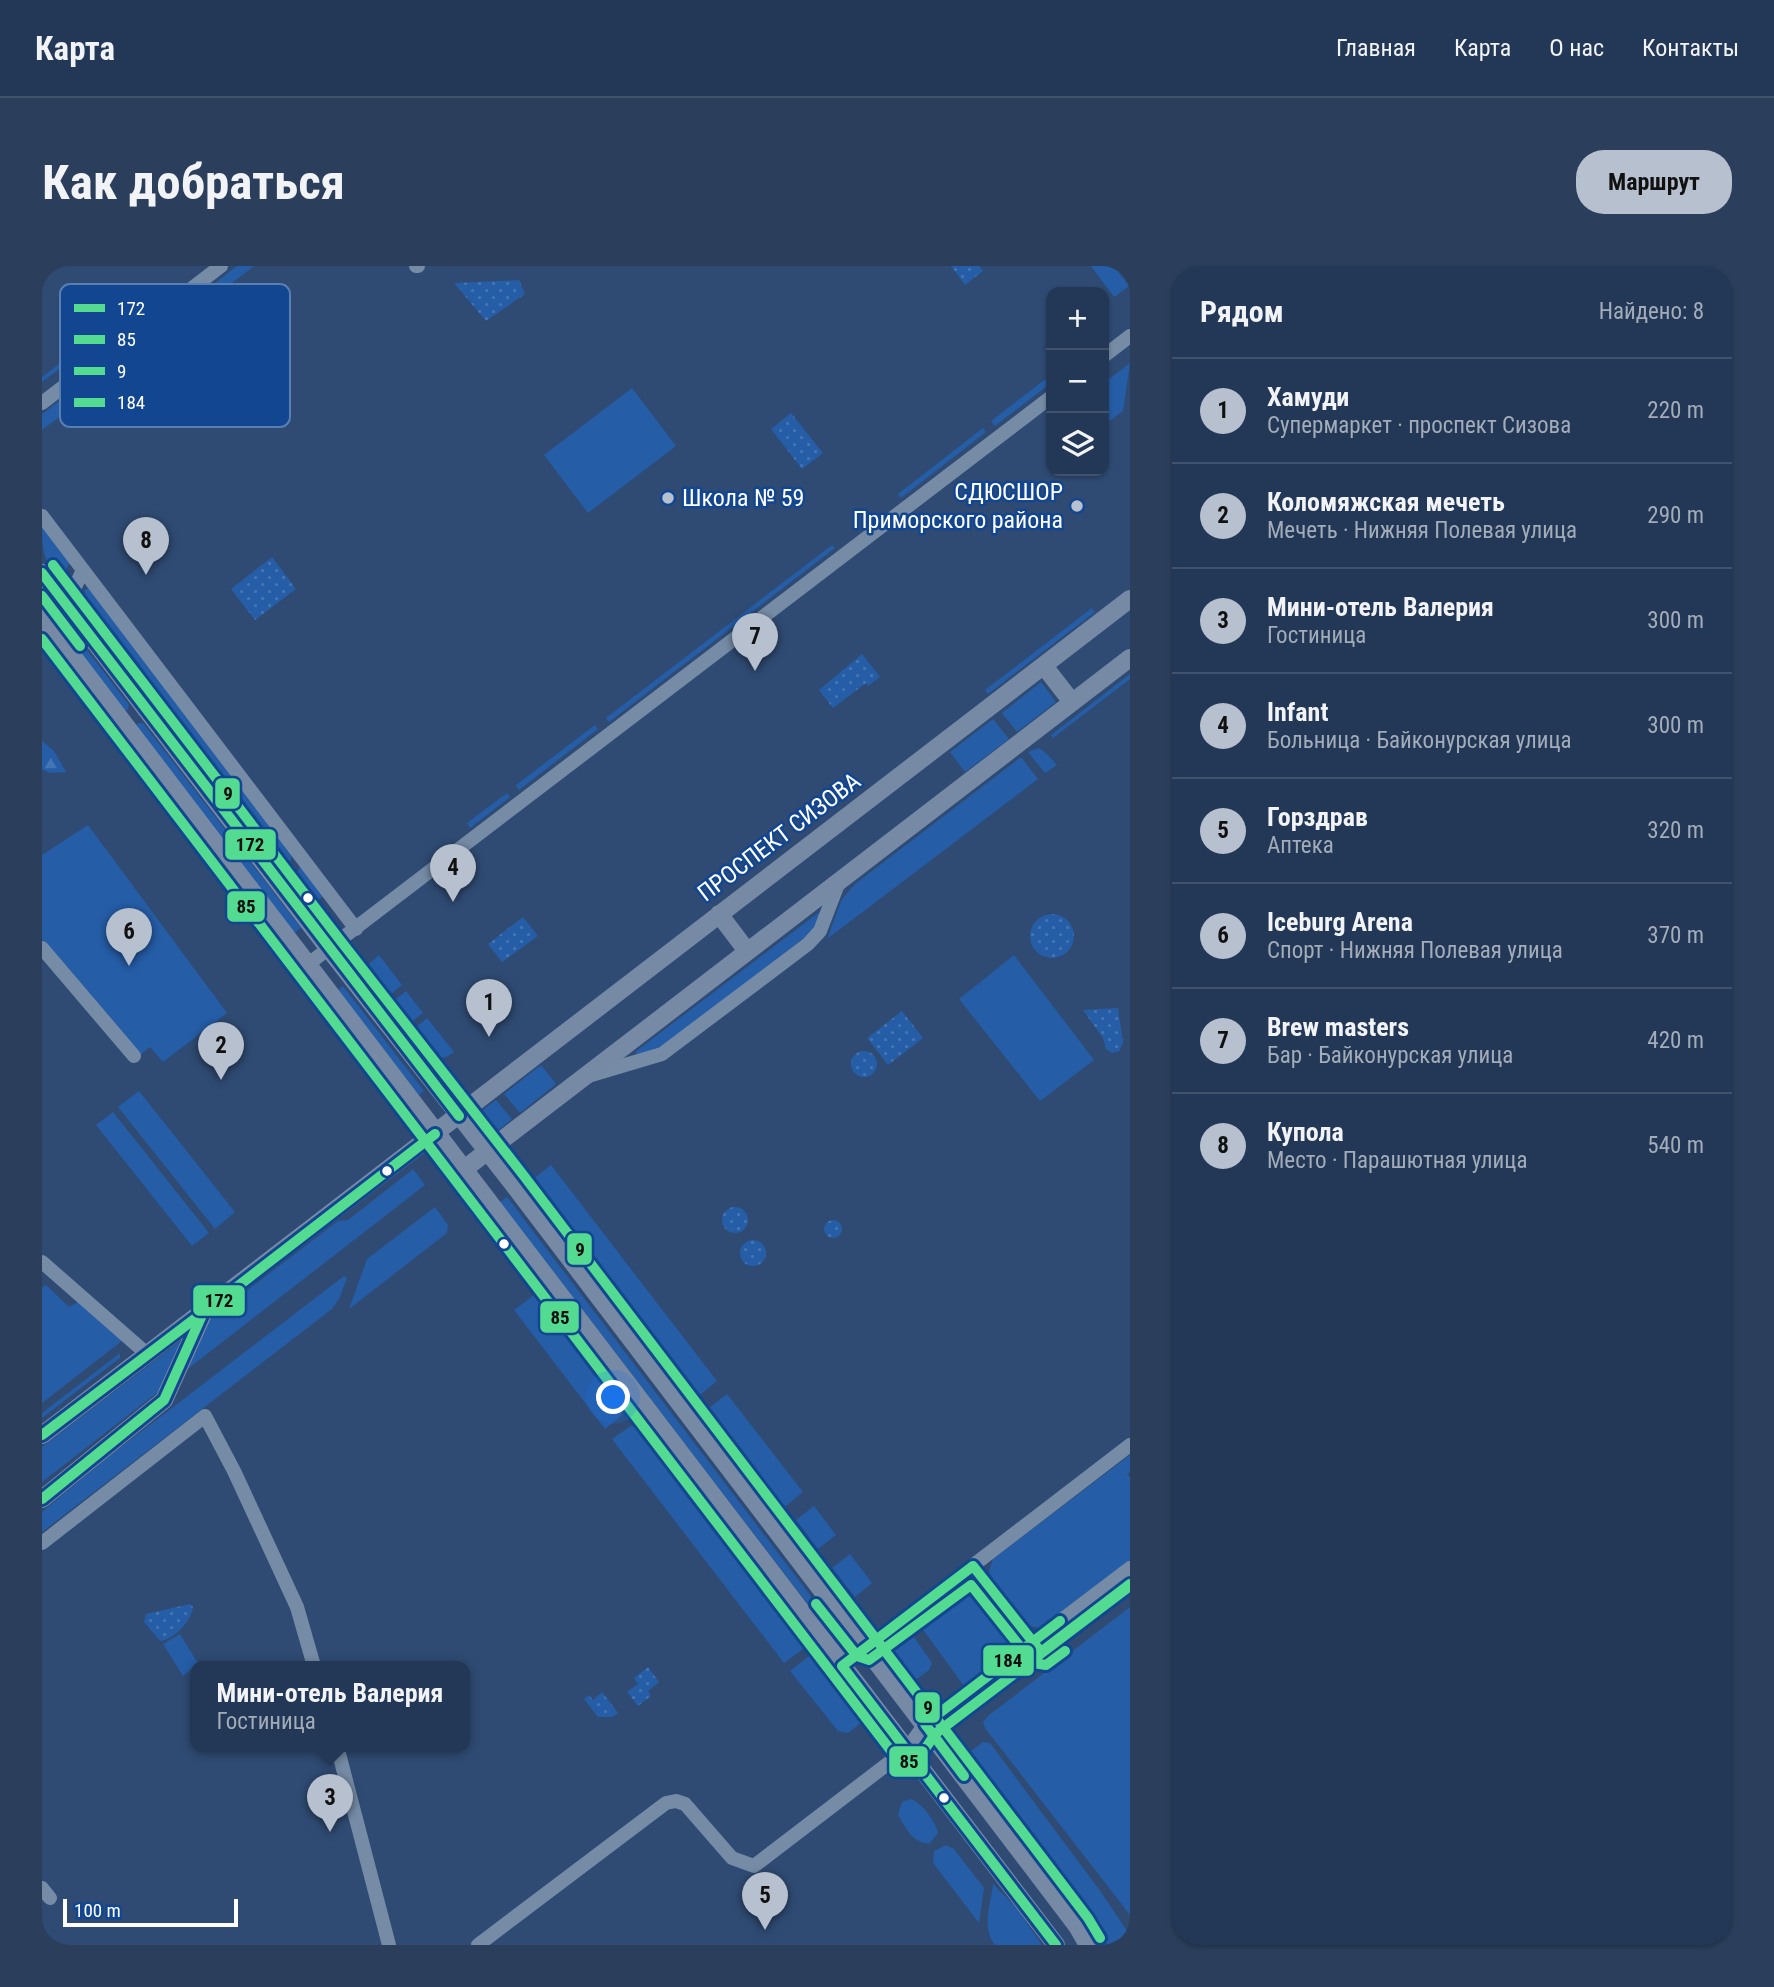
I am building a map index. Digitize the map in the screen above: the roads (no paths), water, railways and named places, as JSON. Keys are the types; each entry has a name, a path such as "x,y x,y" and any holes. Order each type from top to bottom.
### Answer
{"main road":[{"path":"42,573 867,1646 1077,1926 1088,1945"},
{"name":"ПРОСПЕКТ СИЗОВА","path":"42,1435 1130,599"},
{"path":"42,616 1056,1945"},
{"path":"463,1170 1130,657"},
{"path":"1044,666 1072,702"},
{"path":"123,722 136,716 142,704"},
{"path":"719,914 747,951"},
{"path":"42,1499 164,1401 203,1312"}],"street":[{"path":"198,284 221,266"},
{"path":"1109,352 1130,336"},
{"path":"42,404 60,390"},
{"path":"307,965 1046,401"},
{"path":"42,516 356,929"},
{"path":"66,606 83,570"},
{"path":"583,1077 662,1054 808,944 820,931 840,879"},
{"path":"42,948 134,1056"},
{"path":"42,1262 148,1354"},
{"path":"42,1543 205,1416 256,1517 297,1607 313,1661"},
{"path":"842,1665 1130,1445"},
{"path":"973,1566 1037,1647"},
{"path":"1037,1647 1130,1568"},
{"path":"478,1945 604,1847 666,1803 676,1801 685,1804 732,1858 754,1866 906,1749 925,1724 1130,1584"},
{"path":"339,1752 389,1945"}],"place":[{"name":"Школа № 59","path":"668,498"},
{"name":"СДЮСШОР Приморского района","path":"1077,506"},
{"name":"Купола","path":"146,575"},
{"name":"Brew masters","path":"755,671"},
{"name":"Infant","path":"453,902"},
{"name":"Iceburg Arena","path":"129,966"},
{"name":"Хамуди","path":"489,1037"},
{"name":"Коломяжская мечеть","path":"221,1080"},
{"name":"Мини-отель Валерия","path":"330,1832"},
{"name":"Горздрав","path":"765,1930"}]}
